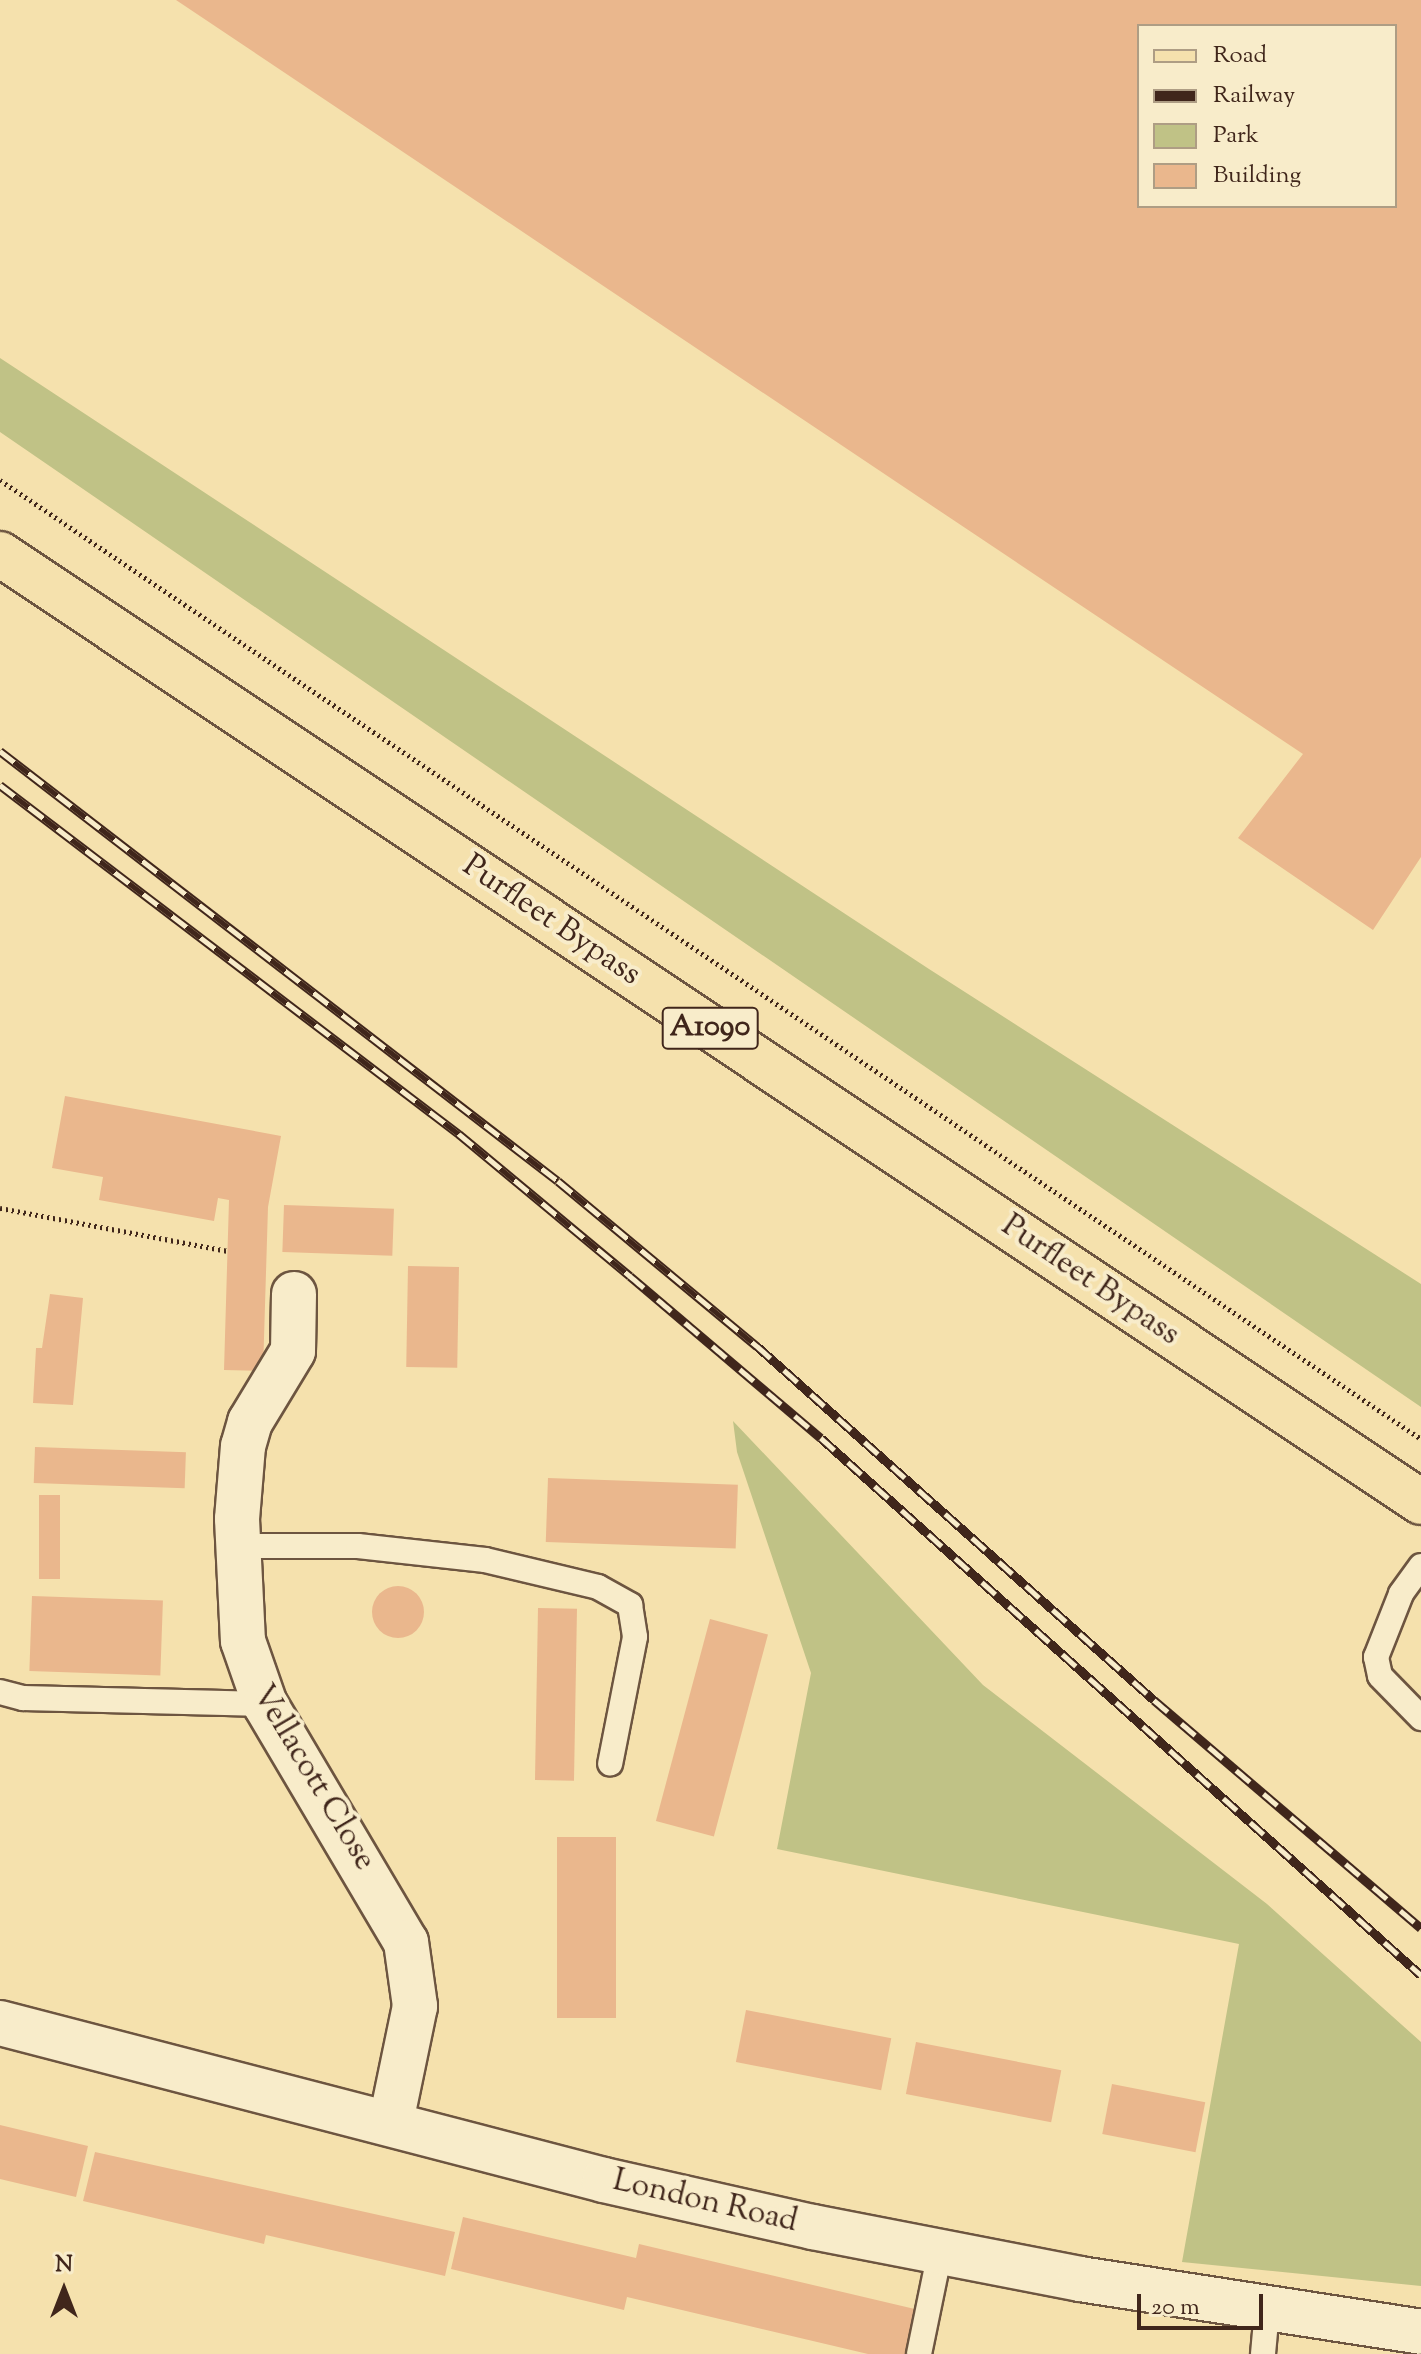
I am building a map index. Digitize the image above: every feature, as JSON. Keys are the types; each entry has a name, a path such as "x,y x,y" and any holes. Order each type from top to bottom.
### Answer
{"main road":[{"name":"Purfleet Bypass","path":"0,554 1421,1502"}],"street":[{"name":"Vellacott Close","path":"294,1294 289,1364 245,1432 238,1546 243,1641 265,1704 406,1942 415,2006 391,2122"},
{"name":"London Road","path":"0,2023 391,2122 604,2180 940,2252 1267,2310 1421,2332"}],"lane":[{"path":"238,1546 358,1546 485,1560 598,1587 630,1605 635,1637 610,1764"},
{"path":"1421,1566 1401,1594 1376,1657 1380,1676 1421,1718"},
{"path":"0,1692 23,1698 265,1704"},
{"path":"919,2354 940,2252"},
{"path":"1263,2354 1267,2310"}],"path":[{"path":"0,480 1421,1439"},
{"path":"0,1208 228,1251"}],"green space":[{"path":"0,358 929,969 1421,1284 1421,1407 0,432"},
{"path":"733,1421 983,1685 1267,1904 1421,2042 1421,2286 1182,2262 1239,1944 777,1849 811,1673 737,1452"}],"building":[{"path":"176,0 1421,0 1421,857 1373,930 1238,838 1303,754"},
{"path":"65,1096 281,1136 268,1207 263,1371 224,1370 229,1200 218,1198 214,1221 99,1200 103,1177 52,1168"},
{"path":"284,1205 394,1209 392,1256 282,1252"},
{"path":"408,1266 459,1267 457,1368 406,1367"},
{"path":"50,1294 83,1298 73,1405 33,1403 36,1348 42,1348"},
{"path":"35,1447 186,1452 185,1488 34,1483"},
{"path":"548,1478 738,1485 736,1549 546,1542"},
{"path":"39,1495 60,1495 60,1579 39,1579"},
{"path":"398,1586 416,1594 424,1612 416,1630 398,1638 380,1630 372,1612 380,1594"},
{"path":"32,1596 163,1601 160,1676 29,1671"},
{"path":"538,1608 577,1609 574,1781 535,1780"},
{"path":"710,1619 768,1635 714,1836 656,1821"},
{"path":"557,1837 616,1837 616,2018 557,2018"},
{"path":"746,2010 891,2038 881,2090 736,2062"},
{"path":"916,2042 1061,2070 1051,2122 906,2094"},
{"path":"1112,2084 1205,2102 1196,2152 1102,2134"},
{"path":"0,2125 88,2146 76,2197 0,2179"},
{"path":"95,2152 455,2232 445,2276 266,2235 264,2244 83,2201"},
{"path":"463,2217 636,2258 639,2244 919,2310 908,2354 868,2354 627,2297 624,2310 451,2269"}],"railway":[{"path":"0,751 558,1181 757,1346 1154,1700 1421,1928"},
{"path":"0,785 459,1134 630,1276 821,1438 1421,1975"}]}
